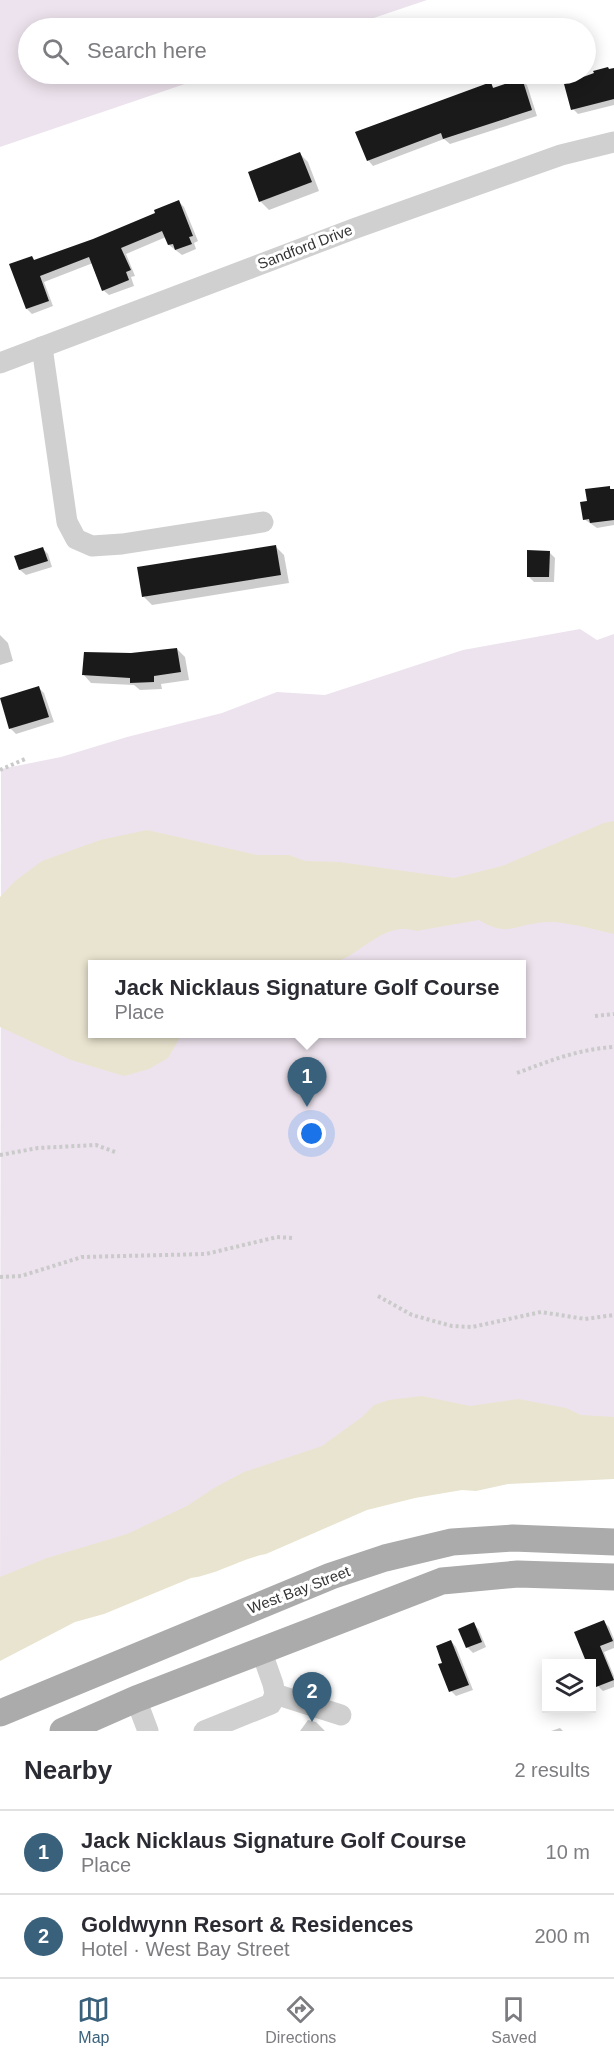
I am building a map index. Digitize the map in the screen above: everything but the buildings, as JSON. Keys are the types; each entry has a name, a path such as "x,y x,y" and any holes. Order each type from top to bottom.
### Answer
{"main road":[{"name":"West Bay Street","path":"0,1713 331,1576 385,1558 462,1541 513,1538 614,1542"},
{"path":"63,1731 105,1722 135,1699 442,1581 518,1574 614,1577"}],"street":[{"name":"Sandford Drive","path":"0,363 356,228 561,155 614,142"},
{"path":"42,347 67,522 76,539 92,546 122,544 263,522"},
{"path":"204,1731 271,1704 275,1694 261,1650"},
{"path":"275,1694 341,1714"},
{"path":"135,1699 148,1731"}],"path":[{"path":"0,770 25,759"},
{"path":"595,1016 614,1014"},
{"path":"518,1073 561,1056 595,1048 614,1047"},
{"path":"0,1155 38,1148 96,1145 116,1152"},
{"path":"0,1277 21,1276 82,1257 206,1254 277,1237 292,1238"},
{"path":"378,1296 412,1314 452,1326 472,1327 542,1312 585,1319 614,1315"}],"shaded area":[{"path":"0,0 427,0 374,18 18,18 18,84 185,84 0,147"},
{"path":"580,629 597,640 614,634 614,1436 476,1444 0,1634 1,769 61,757 127,737 222,713 277,692 325,695 463,650"},
{"path":"614,821 614,934 550,922 506,929 489,926 479,920 416,931 404,929 392,931 340,960 88,960 88,1038 180,1038 168,1058 149,1069 124,1076 71,1060 0,1027 0,897 15,881 42,861 100,840 147,830 257,855 289,855 305,861 339,862 454,878 502,866 604,823"},
{"path":"422,1396 470,1406 518,1399 566,1408 581,1415 614,1417 614,1479 508,1484 476,1491 462,1490 415,1498 367,1510 266,1554 191,1578 104,1614 75,1622 0,1661 0,1577 47,1558 127,1534 187,1506 244,1472 322,1446 362,1417 374,1405 389,1400"}],"place":[{"name":"Jack Nicklaus Signature Golf Course","path":"307,1107"},
{"name":"Goldwynn Resort & Residences","path":"312,1722"}]}
